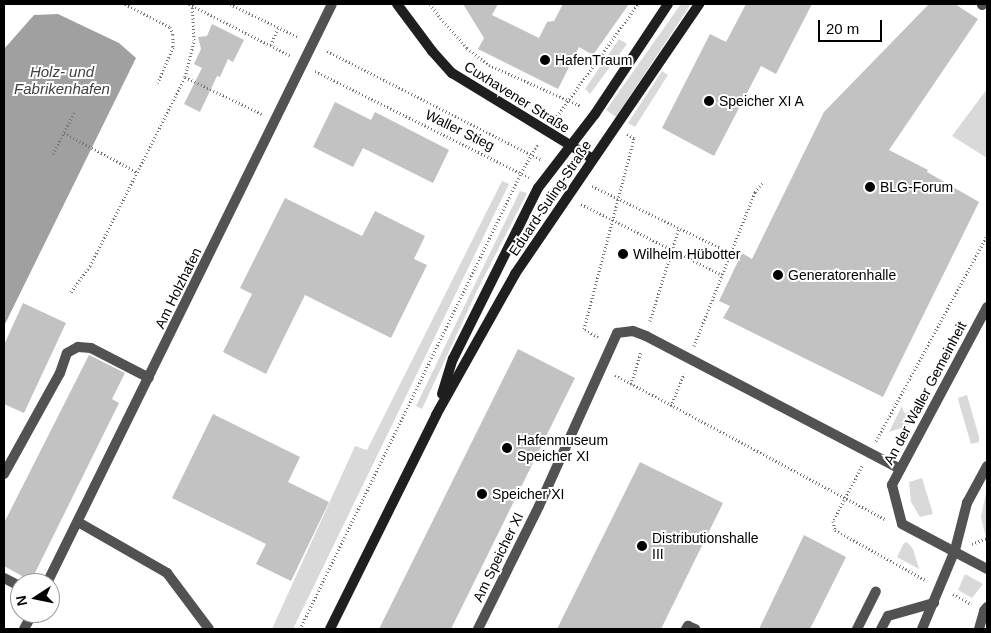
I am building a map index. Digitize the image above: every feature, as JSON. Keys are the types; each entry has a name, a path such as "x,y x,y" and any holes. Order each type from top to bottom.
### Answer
{"street":[{"name":"Am Holzhafen","path":"53,573 332,4"},
{"name":"Cuxhavener Straße","path":"397,4 452,73 593,159"},
{"name":"Eduard-Suling-Straße","path":"436,414 453,359 541,183 570,146 668,4"},
{"name":"Eduard-Suling-Straße","path":"330,629 436,414 515,274 566,196 699,4"},
{"name":"An der Waller Gemeinheit","path":"902,524 892,485 987,306"},
{"name":"Am Speicher XI","path":"478,629 539,506 617,334 633,331 646,336 900,469"},
{"path":"4,474 60,373 67,353 78,347 91,348 149,378"},
{"path":"922,629 955,550 967,504 987,466"},
{"path":"78,522 167,572 209,629"},
{"path":"902,524 955,550 987,569"},
{"path":"857,629 876,591"},
{"path":"881,629 888,616 934,603"},
{"path":"979,629 985,609"},
{"path":"686,629 688,626 695,629"}],"path":[{"path":"125,4 131,5 170,28 173,35 173,47 158,83"},
{"path":"71,292 90,266 185,77 194,40 190,4"},
{"name":"Waller Stieg","path":"190,4 271,45 303,65 541,183"},
{"name":"Waller Stieg","path":"230,4 313,44 554,167"},
{"path":"430,4 467,48 489,65 569,100"},
{"path":"271,45 278,28"},
{"path":"185,77 276,121"},
{"path":"53,154 75,111"},
{"path":"64,133 137,172"},
{"path":"595,344 599,336 584,329 634,138"},
{"path":"578,179 731,253"},
{"path":"671,406 754,192 764,181"},
{"path":"566,196 722,275"},
{"path":"679,228 631,384 878,517 902,524"},
{"path":"985,609 940,588 835,530 833,521 987,236"}],"shaded area":[{"path":"681,4 691,4 616,117 606,110"},
{"path":"619,39 627,44 590,94 585,89"},
{"path":"662,71 668,75 635,127 628,123"},
{"path":"987,89 987,158 952,136"},
{"path":"502,181 509,184 293,629 272,629 355,446 367,450"},
{"path":"520,191 527,193 477,291 422,409 416,406"},
{"path":"967,395 979,437 979,442 971,444 958,398"},
{"path":"902,406 904,413 915,410 916,413 908,426 889,432"},
{"path":"922,478 933,514 920,517 911,502 909,482"},
{"path":"987,488 987,543 981,517"},
{"path":"907,542 913,549 919,569 897,557 904,543"},
{"path":"965,574 983,584 972,598 958,590"}],"water":[{"name":"Holz- und Fabrikenhafen","path":"58,14 119,43 136,58 4,326 4,49 34,15"}],"building":[{"path":"463,4 498,4 492,15 539,38 547,22 554,21 563,4 629,4 593,55 579,47 558,89 478,49 484,38"},
{"name":"Speicher XI A","path":"746,4 812,4 776,74 761,66 714,156 662,128 710,34 726,42"},
{"path":"929,4 955,4 978,19 889,150 928,170 927,172 979,202 883,397 723,318 730,306 719,301 742,253 752,259 824,112"},
{"path":"212,24 244,40 233,62 228,59 220,77 217,76 200,112 184,104 202,68 194,64 201,49 198,37 207,36"},
{"path":"335,102 371,120 375,112 449,150 433,183 363,148 353,167 313,147"},
{"path":"285,198 362,236 375,211 425,236 414,259 427,265 391,338 305,295 266,374 223,352 252,294 240,288"},
{"path":"23,303 66,323 24,413 4,404 4,345"},
{"name":"Speicher XI","path":"518,349 575,378 451,629 379,629"},
{"path":"89,355 125,373 112,399 119,403 35,573 17,573 4,566 4,523"},
{"path":"213,414 300,457 288,482 329,502 291,581 256,564 266,544 172,498"},
{"name":"Distributionshalle III","path":"640,462 723,503 661,629 557,629"},
{"path":"804,535 846,557 810,629 759,629"}],"place":[{"name":"HafenTraum","path":"545,60"},
{"name":"Speicher XI A","path":"709,101"},
{"name":"BLG-Forum","path":"870,187"},
{"name":"Wilhelm Hübotter","path":"623,254"},
{"name":"Generatorenhalle","path":"778,275"},
{"name":"Hafenmuseum Speicher XI","path":"507,448"},
{"name":"Speicher XI","path":"482,494"},
{"name":"Distributionshalle III","path":"642,546"}]}
